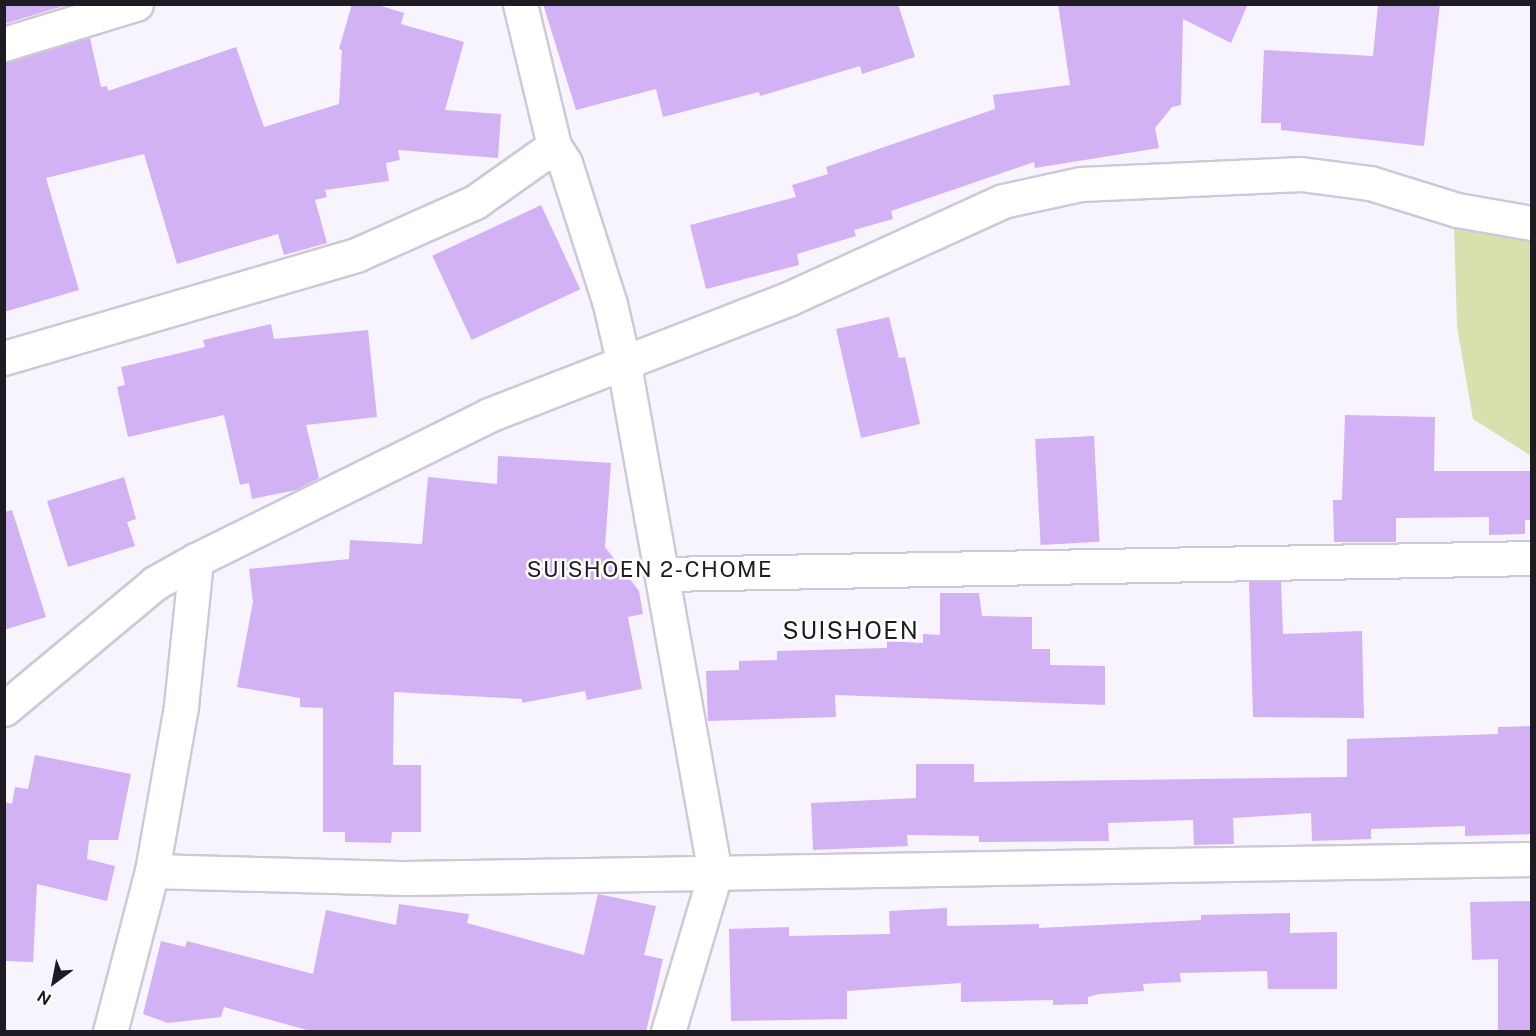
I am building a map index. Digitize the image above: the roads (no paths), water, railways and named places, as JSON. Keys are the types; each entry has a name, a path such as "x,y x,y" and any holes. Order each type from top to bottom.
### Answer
{"street":[{"path":"4,44 136,4"},
{"path":"520,4 554,146 564,164 610,304 624,365 715,874 668,1032"},
{"path":"4,358 356,255 475,202 554,146"},
{"path":"4,709 38,685 155,583 196,560 489,415 624,365 788,299 1003,201 1081,184 1301,174 1370,183 1457,210 1532,223"},
{"path":"662,574 1532,558"},
{"path":"110,1032 152,872 182,706 196,560"},
{"path":"152,872 407,878 1532,859"}],"district":[{"name":"SUISHOEN 2-CHOME","path":"650,570"},
{"name":"SUISHOEN","path":"851,631"}]}
